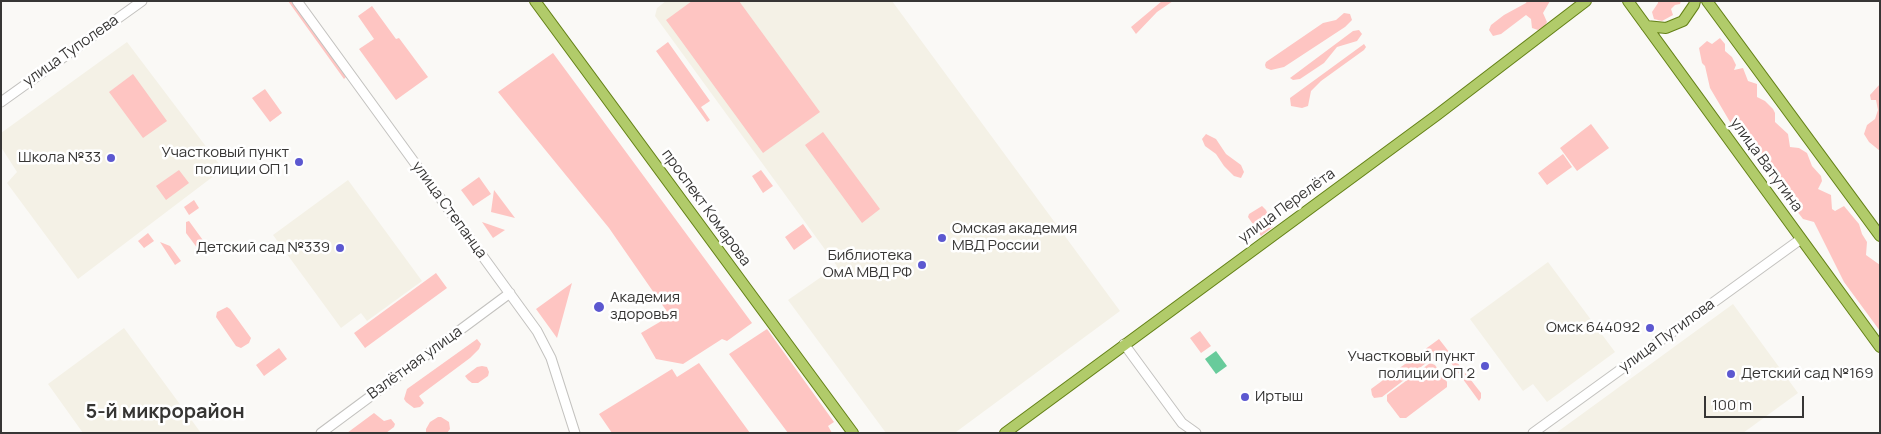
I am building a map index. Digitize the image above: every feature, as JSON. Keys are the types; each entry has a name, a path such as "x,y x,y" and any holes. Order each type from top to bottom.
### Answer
{"main road":[{"name":"проспект Комарова","path":"535,1 853,433"},
{"name":"улица Перелёта","path":"1004,433 1437,115 1586,1"},
{"name":"улица Ватутина","path":"1628,1 1880,347"},
{"path":"1646,26 1666,28 1683,20 1694,5 1694,1"},
{"path":"1707,1 1880,236"}],"street":[{"name":"улица Туполева","path":"1,102 142,1"},
{"name":"улица Степанца","path":"297,1 510,293 547,347 575,433"},
{"name":"улица Путилова","path":"1533,433 1801,240"},
{"name":"Взлётная улица","path":"321,433 510,293"},
{"path":"1124,344 1182,424 1196,433"}],"shaded area":[{"path":"288,1 292,1 346,77 344,79"},
{"name":"Омская академия МВД России","path":"666,1 892,1 1120,311 956,432 886,433 788,300 837,266 655,16 657,8"},
{"path":"692,1 739,1 820,112 763,153 666,20"},
{"path":"1162,1 1173,1 1157,12 1136,34 1131,27"},
{"path":"1527,1 1550,1 1543,13 1547,22 1544,27 1538,30 1532,28 1531,19 1526,15 1501,34 1493,36 1489,30 1491,25"},
{"path":"1658,1 1681,1 1680,4 1675,5 1671,9 1673,15 1662,21 1654,19 1652,12"},
{"path":"372,6 396,39 399,38 428,77 396,100 359,49 374,39 358,16"},
{"path":"1344,13 1350,14 1352,20 1345,27 1284,67 1271,70 1266,68 1266,62 1323,23 1336,20"},
{"path":"1359,30 1362,34 1357,41 1337,47 1324,63 1300,79 1293,80 1290,78 1353,31"},
{"path":"1720,38 1725,44 1725,51 1732,57 1736,65 1734,70 1743,68 1748,81 1757,84 1757,97 1765,101 1773,109 1775,122 1788,134 1790,147 1799,148 1807,153 1812,166 1821,176 1822,181 1818,189 1831,195 1832,209 1835,211 1844,206 1859,224 1867,242 1866,255 1880,265 1880,331 1844,282 1814,222 1803,219 1733,127 1710,88 1699,48 1707,41 1712,44"},
{"name":"Школа №33","path":"127,42 223,169 78,279 7,183 17,172 1,147 1,133"},
{"path":"668,42 710,101 701,107 710,120 707,122 656,51"},
{"path":"1364,44 1366,47 1364,50 1321,81 1311,91 1308,106 1302,108 1291,106 1290,98"},
{"path":"553,53 752,323 727,341 722,339 683,364 656,359 641,333 670,316 609,228 498,92"},
{"path":"133,74 167,121 143,138 109,92"},
{"path":"1880,84 1880,151 1869,142 1864,134 1867,125 1875,119 1878,110 1876,100 1871,100 1870,95"},
{"path":"265,89 282,113 270,122 252,98"},
{"path":"1591,124 1609,148 1577,171 1560,148"},
{"path":"823,132 880,209 862,223 805,145"},
{"path":"1206,134 1216,139 1226,154 1241,165 1244,172 1241,178 1234,176 1216,154 1205,146 1202,139"},
{"path":"1563,154 1572,167 1547,185 1538,173"},
{"path":"179,170 189,183 166,200 156,186"},
{"path":"761,170 773,186 763,193 752,176"},
{"path":"479,177 491,194 473,206 461,190"},
{"name":"Детский сад №339","path":"348,180 422,281 367,321 361,313 341,328 273,235"},
{"path":"494,190 515,218 491,212"},
{"path":"194,200 199,208 189,215 184,207"},
{"path":"1262,206 1266,210 1273,227 1261,236 1248,217 1249,214"},
{"path":"189,221 205,243 198,249 186,233 186,222"},
{"path":"482,222 505,230 493,238"},
{"path":"803,224 812,237 794,250 785,237"},
{"path":"148,233 154,241 144,248 138,241"},
{"path":"160,242 170,246 181,261 175,265"},
{"path":"1548,262 1615,352 1547,402 1533,384 1523,391 1470,319"},
{"path":"436,273 447,288 365,348 354,333"},
{"path":"572,283 557,338 536,309"},
{"path":"1733,304 1798,393 1743,433 1556,433"},
{"path":"227,307 251,338 249,343 241,348 236,346 216,317 217,312"},
{"path":"124,328 201,433 83,433 48,384"},
{"path":"767,329 834,422 828,426 832,433 788,433 729,354"},
{"path":"1200,331 1211,346 1201,353 1190,338"},
{"path":"477,339 481,344 479,349 470,358 419,396 424,403 420,407 414,408 406,402 404,399 407,389"},
{"path":"1439,339 1481,393 1479,401 1446,356 1430,360 1382,397 1374,398 1371,389"},
{"path":"279,348 287,359 264,376 256,365"},
{"path":"1216,351 1227,366 1216,374 1205,359"},
{"path":"699,363 750,433 612,433 599,414 672,369 677,377"},
{"path":"1430,363 1435,365 1447,382 1447,387 1406,418 1400,418 1387,401 1387,395"},
{"path":"477,367 487,367 488,376 478,383 472,383 468,380 465,376"},
{"path":"374,413 384,421 391,419 395,424 394,427 386,433 347,433"},
{"path":"438,417 449,422 450,429 447,433 426,433 430,422"}],"place":[{"name":"Школа №33","path":"111,158"},
{"name":"Участковый пункт полиции ОП 1","path":"299,162"},
{"name":"Омская академия МВД России","path":"942,238"},
{"name":"Детский сад №339","path":"340,248"},
{"name":"Библиотека ОмА МВД РФ","path":"922,265"},
{"name":"Академия здоровья","path":"599,307"},
{"name":"Омск 644092","path":"1650,328"},
{"name":"Участковый пункт полиции ОП 2","path":"1485,366"},
{"name":"Детский сад №169","path":"1731,374"},
{"name":"Иртыш","path":"1245,397"}],"district":[{"name":"5-й микрорайон","path":"165,412"}]}
